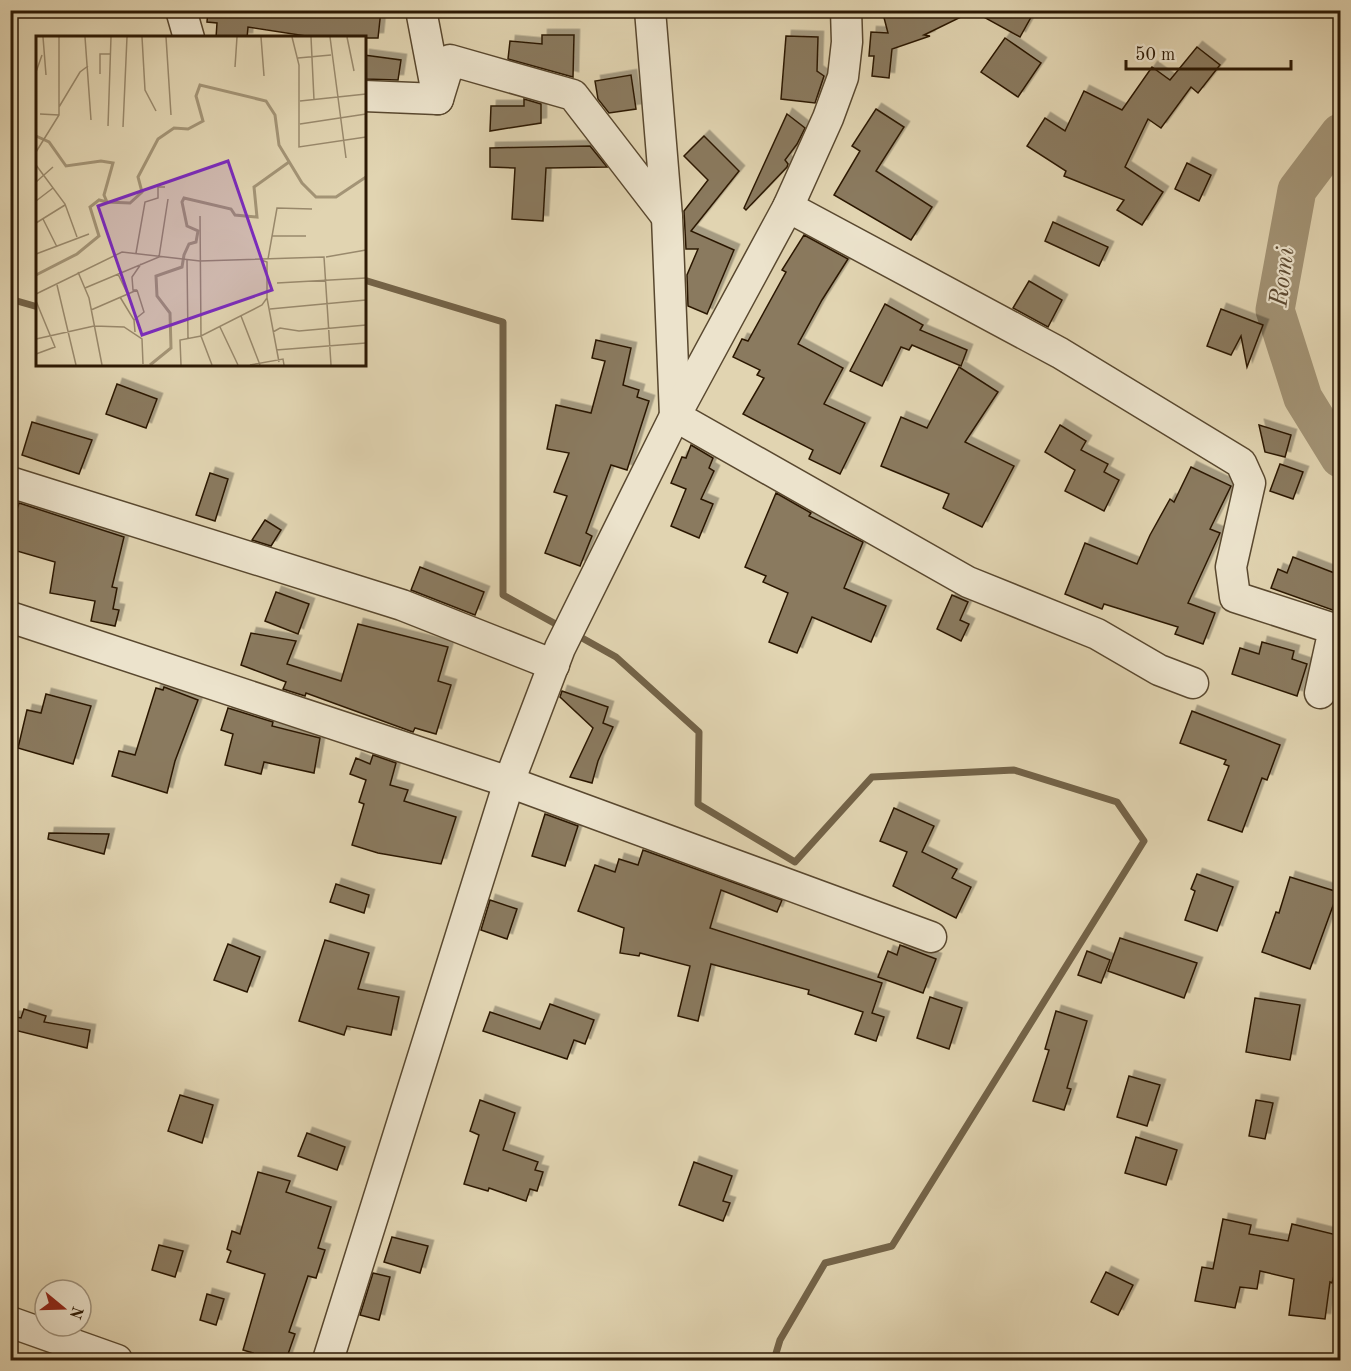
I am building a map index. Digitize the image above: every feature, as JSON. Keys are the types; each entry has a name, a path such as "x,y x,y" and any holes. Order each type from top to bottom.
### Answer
{"street":[{"path":"181,10 188,36"},
{"path":"421,10 438,99"},
{"path":"650,10 667,217 675,416"},
{"path":"328,1360 509,782 557,656 582,601 675,416 788,207 828,118 843,77 848,42 846,10"},
{"path":"438,99 450,60 573,94 667,217"},
{"path":"366,96 438,99"},
{"path":"788,207 1060,353 1241,463 1250,483 1231,567 1235,597 1334,629 1320,693"},
{"path":"675,416 968,582 1096,634 1159,670 1193,683"},
{"path":"10,482 557,656"},
{"path":"10,617 509,782 931,936"},
{"path":"10,1322 117,1360"},
{"path":"314,1360 335,1332"}],"building":[{"path":"208,10 381,10 378,38 306,36 248,27 247,36 216,36 217,23 207,22"},
{"path":"882,10 1035,10 1020,37 973,11 924,35 930,36 892,49 889,78 872,76 874,56 869,56 871,32 888,33"},
{"path":"542,35 574,35 573,77 508,59 510,41 542,44"},
{"path":"786,36 818,37 817,71 824,76 815,103 781,99"},
{"path":"1005,38 1041,63 1018,97 981,72"},
{"path":"1197,47 1220,65 1198,93 1191,87 1161,128 1148,119 1125,167 1163,192 1142,225 1117,210 1124,200 1064,176 1066,171 1027,146 1045,118 1065,131 1084,91 1122,110 1152,67 1170,80"},
{"path":"366,55 401,60 398,80 366,79"},
{"path":"631,75 636,109 609,113 598,99 595,81"},
{"path":"524,99 541,104 541,123 490,131 491,106 524,106"},
{"path":"876,109 904,127 876,171 932,207 911,240 834,195 860,151 852,146"},
{"path":"787,114 805,128 785,160 787,167 746,210 744,208"},
{"path":"704,136 739,171 691,231 734,250 707,314 688,306 687,275 698,249 686,249 684,211 708,180 684,156"},
{"path":"590,146 607,167 546,168 543,221 512,219 515,168 490,167 490,148"},
{"path":"1187,163 1211,175 1199,201 1175,189"},
{"path":"1053,222 1108,247 1099,266 1045,241"},
{"path":"804,235 848,259 798,344 843,368 824,404 865,423 840,474 809,459 813,450 743,414 764,378 757,375 760,370 733,357 742,339 748,341 786,272 782,270"},
{"path":"1029,281 1062,300 1048,327 1013,308"},
{"path":"885,304 923,325 920,330 967,350 961,366 912,345 909,350 901,347 882,386 850,371"},
{"path":"1221,309 1263,325 1247,367 1241,336 1231,355 1207,346"},
{"path":"596,340 631,348 623,385 639,390 637,397 649,401 627,470 611,465 586,533 592,536 580,566 545,553 567,496 554,492 569,453 547,449 556,405 591,413 605,361 592,358"},
{"path":"959,367 998,392 965,442 1014,466 982,527 943,508 949,494 881,466 901,417 927,428"},
{"path":"117,384 157,399 146,428 106,414"},
{"path":"32,422 92,440 79,474 22,455"},
{"path":"1060,425 1086,441 1081,450 1108,464 1104,472 1119,480 1104,511 1065,491 1075,470 1045,452"},
{"path":"1259,425 1291,435 1285,457 1265,452"},
{"path":"691,445 713,458 709,468 714,471 701,499 713,504 699,538 671,526 686,489 671,483 682,457 686,458"},
{"path":"1280,464 1303,472 1293,499 1270,491"},
{"path":"1191,467 1231,486 1210,529 1220,533 1188,603 1215,613 1203,644 1175,634 1178,627 1104,604 1102,609 1065,594 1085,543 1137,564 1170,499 1174,502"},
{"path":"210,473 228,479 215,521 196,515"},
{"path":"776,493 811,513 809,516 863,542 844,588 886,606 871,642 812,617 797,653 769,642 788,593 763,582 766,576 745,567"},
{"path":"19,503 124,537 112,587 117,588 113,609 119,610 115,626 91,621 95,601 50,593 55,562 10,549 10,532"},
{"path":"265,520 281,530 271,546 252,540"},
{"path":"1293,557 1337,574 1334,583 1341,585 1341,613 1271,588 1278,569 1287,573"},
{"path":"420,567 484,592 475,615 411,590"},
{"path":"276,592 309,604 298,634 265,621"},
{"path":"952,595 968,602 960,620 969,624 961,641 937,629"},
{"path":"358,624 448,647 438,681 451,685 436,734 415,728 413,732 306,693 305,696 283,689 286,682 241,665 251,633 296,641 287,664 341,681"},
{"path":"1262,642 1294,651 1292,659 1307,664 1297,696 1232,674 1240,648 1259,654"},
{"path":"164,687 198,700 175,761 167,793 112,776 119,751 135,755 156,688 163,690"},
{"path":"562,691 608,707 603,723 613,727 598,761 592,783 570,777 593,728 560,697"},
{"path":"46,694 91,706 73,764 18,748 27,710 41,713"},
{"path":"228,708 273,722 272,726 320,738 314,773 264,762 261,774 225,765 233,734 221,730"},
{"path":"1192,711 1280,745 1267,780 1262,778 1242,832 1208,820 1229,766 1224,764 1226,760 1180,743"},
{"path":"373,755 396,763 390,785 408,790 404,801 456,817 441,864 378,853 352,845 364,804 359,802 366,780 350,774 356,758 370,764"},
{"path":"894,808 934,826 922,852 957,869 952,878 971,887 956,918 893,886 907,852 880,841"},
{"path":"545,814 578,826 565,866 532,856"},
{"path":"49,833 109,834 104,854 48,839"},
{"path":"643,850 782,900 777,912 721,890 710,928 882,983 872,1013 884,1017 876,1041 855,1034 863,1012 808,994 809,990 711,964 698,1021 678,1016 690,966 640,953 639,956 620,953 624,928 578,911 595,865 615,872 619,859 638,865"},
{"path":"1197,874 1233,887 1217,931 1185,920 1195,891 1191,889"},
{"path":"1290,877 1338,892 1310,969 1262,952 1276,912 1279,913"},
{"path":"336,884 369,895 364,913 330,902"},
{"path":"490,900 517,909 507,939 481,930"},
{"path":"1120,938 1197,963 1184,998 1108,971"},
{"path":"325,940 369,953 358,989 399,997 391,1035 347,1026 344,1035 299,1021"},
{"path":"228,944 260,957 247,992 214,980"},
{"path":"900,945 936,959 923,993 878,977 888,951 897,955"},
{"path":"1087,951 1110,960 1101,983 1078,975"},
{"path":"930,997 962,1008 949,1049 917,1038"},
{"path":"1255,998 1300,1005 1290,1060 1246,1052"},
{"path":"550,1004 594,1020 585,1044 574,1040 567,1059 483,1031 490,1012 540,1029"},
{"path":"24,1009 46,1016 44,1022 90,1030 87,1048 10,1029 10,1016 21,1018"},
{"path":"1056,1011 1087,1021 1067,1088 1071,1089 1064,1110 1033,1101 1049,1050 1045,1049"},
{"path":"1129,1076 1160,1085 1147,1126 1117,1117"},
{"path":"180,1095 213,1105 202,1143 168,1131"},
{"path":"480,1100 515,1113 503,1150 538,1162 535,1170 543,1172 537,1191 530,1189 526,1201 489,1188 488,1191 464,1184 479,1135 470,1131"},
{"path":"1256,1100 1273,1103 1265,1139 1249,1136"},
{"path":"307,1133 345,1147 337,1170 298,1156"},
{"path":"1136,1137 1177,1150 1166,1185 1125,1173"},
{"path":"694,1162 732,1176 723,1201 730,1203 723,1221 679,1205"},
{"path":"258,1172 290,1181 286,1192 331,1207 318,1248 325,1250 316,1278 308,1276 289,1332 295,1334 286,1360 250,1360 253,1353 243,1350 265,1274 227,1262 231,1251 227,1249 232,1231 240,1234"},
{"path":"1223,1219 1251,1225 1249,1234 1288,1241 1292,1224 1341,1236 1341,1249 1332,1283 1330,1282 1325,1319 1289,1315 1294,1279 1260,1271 1257,1289 1240,1287 1235,1308 1195,1301 1202,1267 1213,1269"},
{"path":"392,1237 428,1246 420,1273 384,1262"},
{"path":"159,1245 183,1251 175,1277 152,1270"},
{"path":"1106,1272 1133,1285 1118,1315 1091,1302"},
{"path":"373,1273 390,1277 379,1320 360,1315"},
{"path":"207,1294 224,1299 216,1325 200,1320"}],"waterway":[{"name":"Romi","path":"1340,133 1297,190 1275,310 1303,398 1340,458"},
{"path":"366,281 503,322 503,595 563,628"},
{"path":"10,299 36,306"},
{"path":"575,634 616,657 699,732 698,804 795,862 872,777 1014,770 1117,802 1144,841 892,1246 825,1263 780,1340 774,1360"}]}
